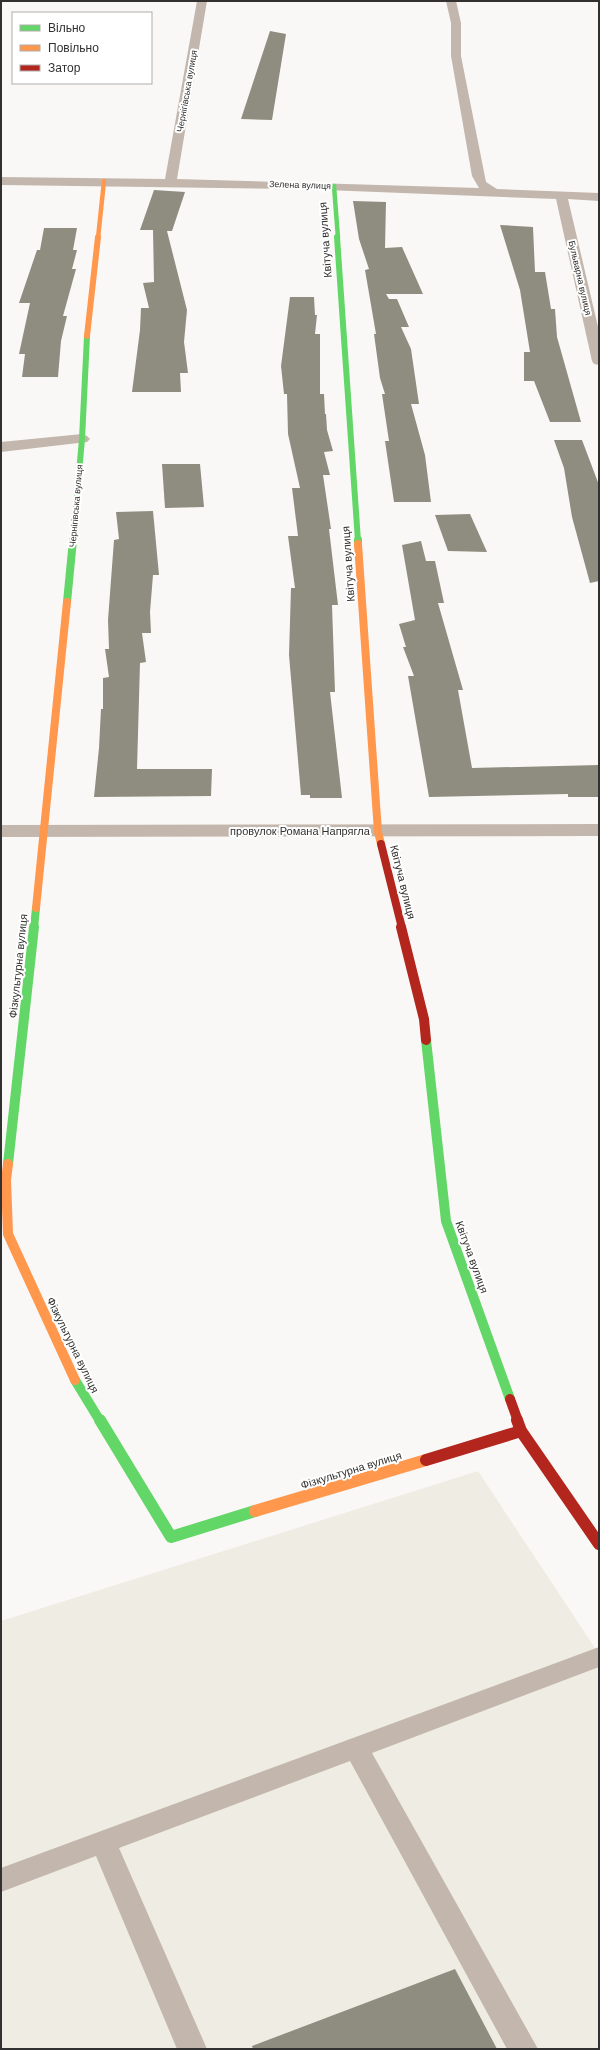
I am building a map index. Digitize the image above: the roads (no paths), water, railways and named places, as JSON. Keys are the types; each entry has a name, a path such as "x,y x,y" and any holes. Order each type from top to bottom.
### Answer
{"street":[{"name":"Чернігівська вулиця","path":"171,181 202,1"},
{"path":"451,1 456,22 456,56 478,176 482,184 496,193"},
{"name":"Зелена вулиця","path":"1,181 171,181 599,197"},
{"name":"Чернігівська вулиця","path":"45,830 82,439 83,394 92,279 104,181"},
{"name":"Квітуча вулиця","path":"334,186 378,832 424,1019 446,1221 521,1431 599,1544"},
{"name":"Бульварна вулиця","path":"562,195 599,361"},
{"path":"1,447 82,439"},
{"name":"Фізкультурна вулиця","path":"45,830 6,1180 8,1234 78,1387 171,1536 521,1431"},
{"name":"провулок Романа Напрягла","path":"1,831 378,832 599,830"}],"lane":[{"path":"1,1880 599,1657"},
{"path":"356,1748 523,2049"},
{"path":"103,1842 192,2049"}]}
